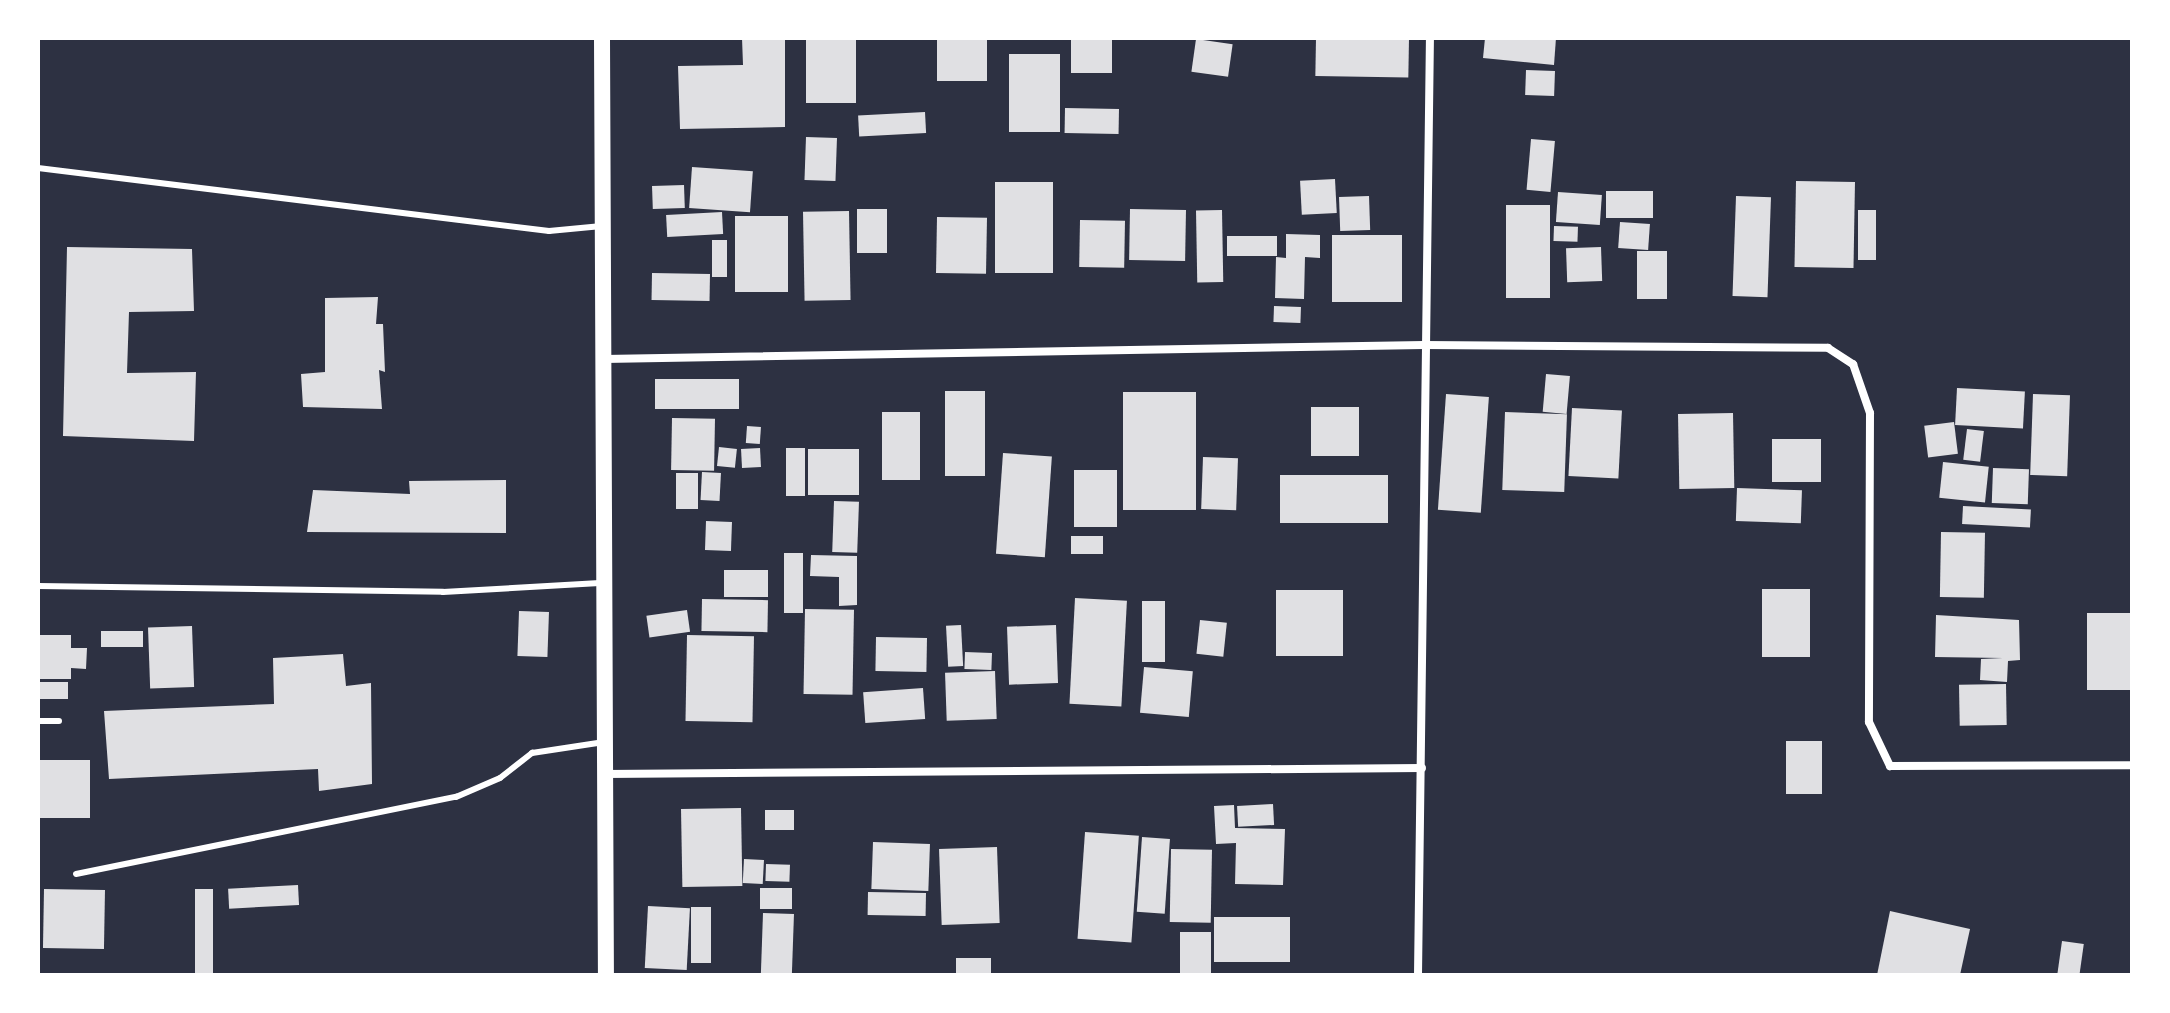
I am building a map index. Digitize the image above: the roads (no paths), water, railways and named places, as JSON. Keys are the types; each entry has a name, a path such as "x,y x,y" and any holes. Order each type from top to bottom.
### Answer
{"main road":[{"path":"602,38 600,583 606,975"}],"street":[{"path":"1418,975 1430,38"},
{"path":"603,359 1424,345 1828,348 1853,364 1870,413 1869,722 1890,766 2132,765"},
{"path":"605,774 1422,768"}],"lane":[{"path":"38,168 549,231 602,226"},
{"path":"38,586 443,592 600,583"},
{"path":"38,721 59,721"},
{"path":"76,874 456,797 500,778 532,753 604,742"}]}
